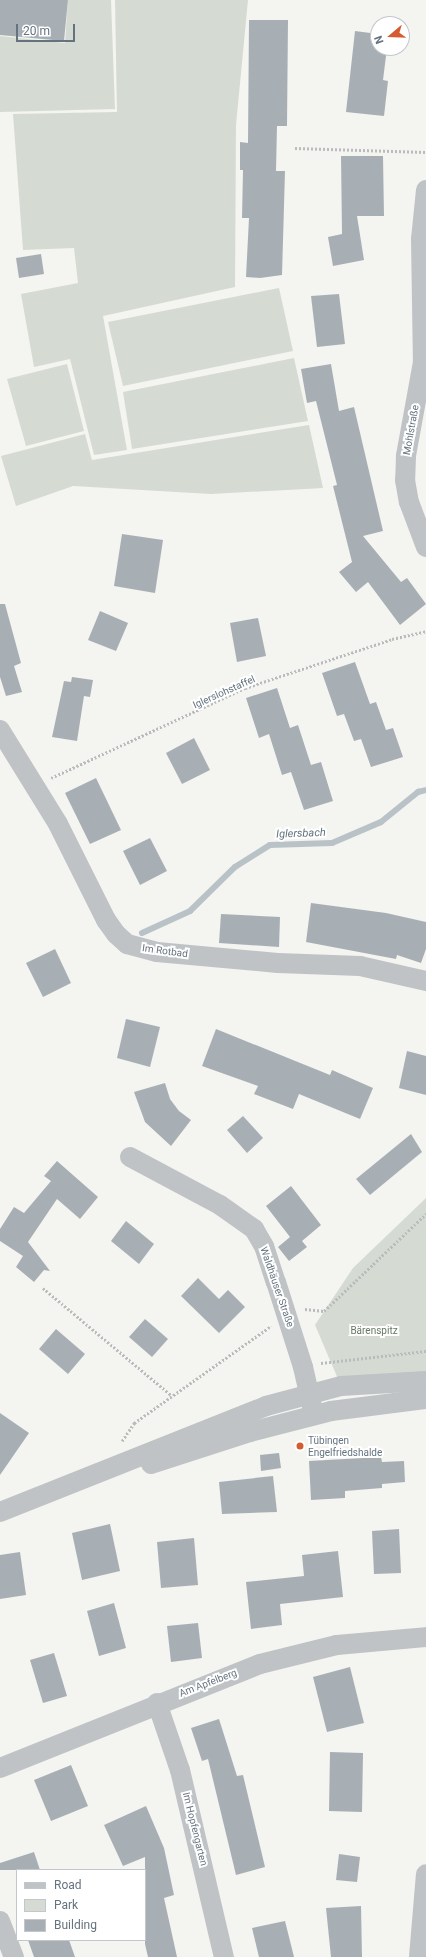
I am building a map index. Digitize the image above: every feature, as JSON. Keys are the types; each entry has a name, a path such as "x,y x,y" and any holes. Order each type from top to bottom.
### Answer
{"street":[{"name":"Mohlstraße","path":"426,190 421,239 423,362 406,456 405,480 409,502 426,547"},
{"name":"Im Rotbad","path":"0,730 58,824 106,920 127,944 157,952 278,963 360,966 426,981"},
{"name":"Waldhäuser Straße","path":"130,1157 220,1205 254,1229 264,1246 287,1317 303,1367 314,1415"},
{"path":"0,1512 102,1473 225,1420 310,1393 341,1386 426,1382"},
{"path":"102,1473 150,1464 250,1432 331,1411 426,1399"},
{"name":"Am Apfelberg","path":"0,1768 223,1677 297,1653 337,1645 426,1638"},
{"name":"Im Hopfengarten","path":"157,1703 180,1770 224,1957"},
{"path":"419,1957 426,1874"},
{"path":"0,1921 14,1957"}],"path":[{"path":"295,148 426,152"},
{"name":"Iglerslohstaffel","path":"35,785 245,688 392,639 426,631"},
{"path":"118,1448 134,1423 287,1317 300,1309 324,1310 426,1214"},
{"path":"43,1288 172,1396"},
{"path":"303,1367 353,1357 426,1351"}],"green space":[{"path":"68,0 111,0 115,109 0,112 0,36 65,43"},
{"path":"115,0 248,0 236,125 235,287 103,316 127,450 94,455 70,359 34,367 21,294 78,283 74,248 23,250 13,114 117,112"},
{"path":"279,288 293,351 123,386 108,322"},
{"path":"294,358 308,421 132,449 123,392"},
{"path":"67,364 84,431 26,446 7,379"},
{"path":"309,425 323,488 211,494 73,486 16,506 1,456 85,434 92,460"},
{"name":"Bärenspitz","path":"426,1198 426,1378 341,1386 315,1325 353,1268"}],"building":[{"path":"0,0 68,0 64,41 0,35"},
{"path":"249,20 288,20 287,126 277,126 276,171 285,171 282,275 260,278 246,277 249,218 242,218 243,170 240,170 240,142 248,143"},
{"path":"355,31 370,33 370,56 386,56 383,80 388,81 384,116 346,112"},
{"path":"341,156 383,156 384,216 357,216 364,260 333,266 328,237 342,234"},
{"path":"41,254 44,274 19,278 16,258"},
{"path":"339,294 345,344 317,347 311,296"},
{"path":"331,364 339,411 354,407 383,531 363,536 401,582 407,578 426,604 400,625 368,582 356,592 339,572 352,562 333,486 337,485 316,401 307,403 301,369"},
{"path":"122,534 163,540 155,593 114,586"},
{"path":"0,604 5,604 21,663 14,666 22,692 6,696 0,677"},
{"path":"100,611 128,623 116,651 88,640"},
{"path":"258,618 266,656 237,662 230,623"},
{"path":"355,662 370,704 376,702 386,730 393,728 403,757 371,767 361,739 354,741 344,714 337,716 322,673"},
{"path":"72,677 93,680 90,697 84,696 77,741 52,737 64,681 71,682"},
{"path":"277,688 290,728 298,725 311,765 321,762 333,801 304,810 291,772 282,775 269,734 259,738 246,698"},
{"path":"194,738 210,770 182,784 166,753"},
{"path":"96,778 121,830 90,844 65,793"},
{"path":"150,838 167,871 140,885 123,851"},
{"path":"311,903 386,913 426,922 426,949 421,963 397,955 396,959 306,942"},
{"path":"221,914 280,917 279,947 219,943"},
{"path":"55,949 71,983 43,997 26,963"},
{"path":"126,1019 160,1027 150,1067 117,1058"},
{"path":"216,1029 330,1075 332,1070 373,1088 360,1119 299,1094 293,1109 254,1094 258,1086 202,1066"},
{"path":"407,1051 426,1056 426,1095 399,1088"},
{"path":"165,1083 170,1099 179,1111 191,1120 171,1146 145,1122 134,1092"},
{"path":"243,1116 263,1138 247,1153 227,1130"},
{"path":"411,1134 422,1152 370,1195 356,1179"},
{"path":"57,1161 98,1197 80,1219 57,1199 28,1242 50,1271 44,1270 34,1282 16,1267 23,1256 0,1241 0,1229 14,1207 24,1213 51,1181 44,1176"},
{"path":"291,1186 321,1225 302,1241 307,1247 289,1261 278,1247 290,1237 266,1206"},
{"path":"126,1221 154,1244 139,1264 111,1241"},
{"path":"198,1278 219,1299 228,1290 245,1307 219,1333 181,1296"},
{"path":"145,1319 168,1339 152,1357 129,1337"},
{"path":"56,1329 85,1354 68,1374 39,1349"},
{"path":"0,1413 29,1433 0,1475"},
{"path":"279,1453 281,1468 261,1471 260,1455"},
{"path":"381,1457 382,1462 404,1461 405,1482 382,1484 382,1488 345,1491 345,1498 311,1500 309,1461"},
{"path":"273,1476 277,1512 222,1514 219,1482"},
{"path":"110,1524 120,1571 82,1580 72,1533"},
{"path":"399,1529 401,1573 374,1574 372,1531"},
{"path":"194,1538 198,1585 161,1588 157,1542"},
{"path":"338,1551 343,1597 280,1604 282,1625 251,1629 246,1582 304,1576 302,1555"},
{"path":"20,1552 26,1595 0,1599 0,1555"},
{"path":"114,1603 126,1648 99,1656 87,1611"},
{"path":"198,1623 202,1658 171,1662 167,1626"},
{"path":"54,1653 67,1696 43,1703 30,1660"},
{"path":"350,1667 364,1723 327,1732 313,1677"},
{"path":"219,1719 237,1776 243,1775 265,1867 236,1875 208,1759 202,1761 191,1728"},
{"path":"330,1752 363,1753 362,1812 329,1811"},
{"path":"71,1765 88,1806 51,1821 34,1780"},
{"path":"146,1806 164,1848 174,1895 164,1898 177,1957 148,1957 145,1944 145,1857 123,1866 104,1825"},
{"path":"34,1852 40,1869 0,1870 0,1863"},
{"path":"339,1854 360,1857 357,1882 336,1880"},
{"path":"361,1906 362,1957 331,1957 326,1908"},
{"path":"285,1921 294,1957 259,1957 252,1928"},
{"path":"28,1941 69,1941 75,1957 34,1957"}],"waterway":[{"name":"Iglersbach","path":"142,933 190,911 235,867 270,845 332,843 381,822 418,792 426,790"}],"place":[{"name":"Tübingen Engelfriedshalde","path":"300,1446"}]}
